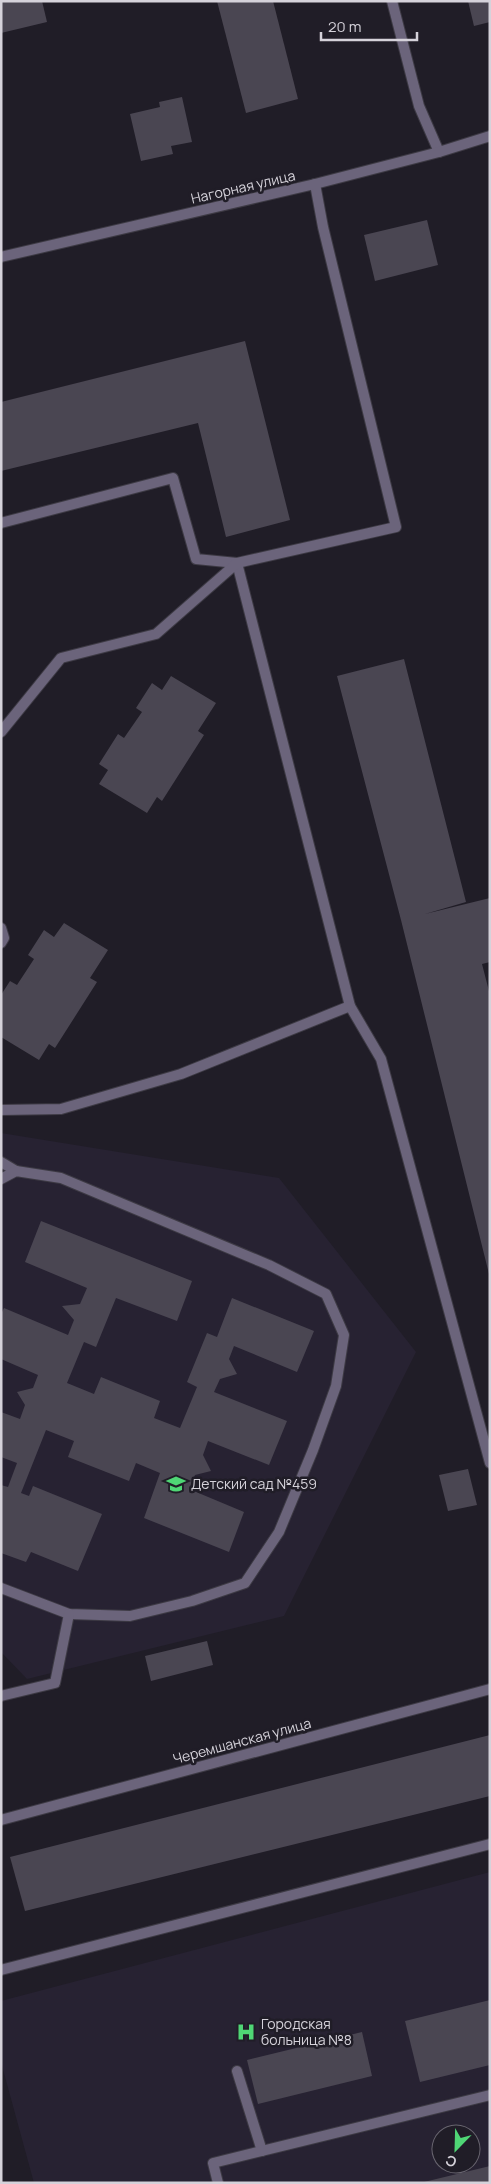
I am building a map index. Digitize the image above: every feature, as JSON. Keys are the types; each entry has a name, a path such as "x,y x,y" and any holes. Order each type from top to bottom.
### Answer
{"street":[{"path":"392,1 419,106 439,152"},
{"name":"Нагорная улица","path":"1,257 315,184 439,152 490,136"},
{"path":"1,523 173,478 196,559 237,563 396,527 323,227 315,184"},
{"path":"1,732 61,658 156,634 237,563"},
{"path":"237,563 350,1006 381,1059 490,1463"},
{"path":"1,928 4,938 1,944"},
{"path":"1,1110 61,1109 181,1074 350,1006"},
{"path":"1,1162 16,1171 61,1178 269,1266 326,1294 344,1335 336,1386 313,1450 279,1532 245,1583 192,1601 130,1616 69,1614 1,1588"},
{"path":"1,1179 16,1171"},
{"path":"1,1696 55,1683 69,1614"},
{"name":"Черемшанская улица","path":"1,1820 490,1689"},
{"path":"1,1970 490,1844"},
{"path":"238,2072 262,2150"},
{"path":"218,2183 213,2163 490,2095"}],"shaded area":[{"name":"Детский сад №459","path":"1,1133 279,1178 416,1352 284,1616 27,1679 1,1652"},
{"name":"Городская больница №8","path":"490,1872 490,2183 34,2183 1,2062 1,2001"}],"building":[{"path":"1,1 42,1 47,22 1,33"},
{"path":"217,1 273,1 298,99 246,113"},
{"path":"468,1 490,1 490,22 474,26"},
{"path":"182,97 192,142 171,146 173,154 141,161 130,114 160,107 159,102"},
{"path":"427,220 438,265 375,281 364,235"},
{"path":"245,341 290,520 226,537 198,423 1,471 1,402"},
{"path":"404,659 466,902 425,914 490,898 490,962 482,964 490,995 490,1278 401,920 337,676"},
{"path":"171,676 216,703 198,731 204,735 162,801 157,797 147,813 99,784 108,770 99,764 118,734 124,738 142,712 136,708 152,683 162,690"},
{"path":"64,923 108,950 90,978 97,982 55,1048 49,1044 39,1060 1,1037 1,995 10,981 17,985 34,959 28,955 44,930 54,937"},
{"path":"41,1221 192,1281 177,1321 116,1298 96,1347 84,1342 67,1383 94,1394 101,1377 160,1401 154,1418 180,1428 197,1387 187,1382 207,1333 217,1337 232,1298 314,1331 297,1372 234,1346 229,1359 237,1374 220,1379 214,1392 287,1421 269,1465 208,1441 203,1455 211,1471 195,1475 189,1489 244,1512 229,1552 144,1518 160,1473 136,1463 129,1481 68,1457 74,1441 46,1430 21,1493 29,1496 33,1486 102,1514 78,1571 31,1552 26,1562 1,1553 1,1485 8,1487 17,1463 1,1457 1,1412 20,1419 25,1405 17,1392 33,1388 38,1375 1,1359 1,1314 4,1308 68,1335 74,1320 62,1306 80,1304 87,1288 25,1262"},
{"path":"468,1469 477,1505 448,1511 439,1475"},
{"path":"207,1641 213,1665 151,1681 145,1656"},
{"path":"490,1735 490,1796 25,1911 10,1857"},
{"path":"490,2000 490,2065 420,2082 405,2021"},
{"path":"362,2032 372,2076 258,2104 247,2060"},
{"path":"490,2166 490,2183 424,2183 457,2174 481,2174 481,2168"}],"place":[{"name":"Детский сад №459","path":"176,1484"},
{"name":"Городская больница №8","path":"246,2032"}]}
